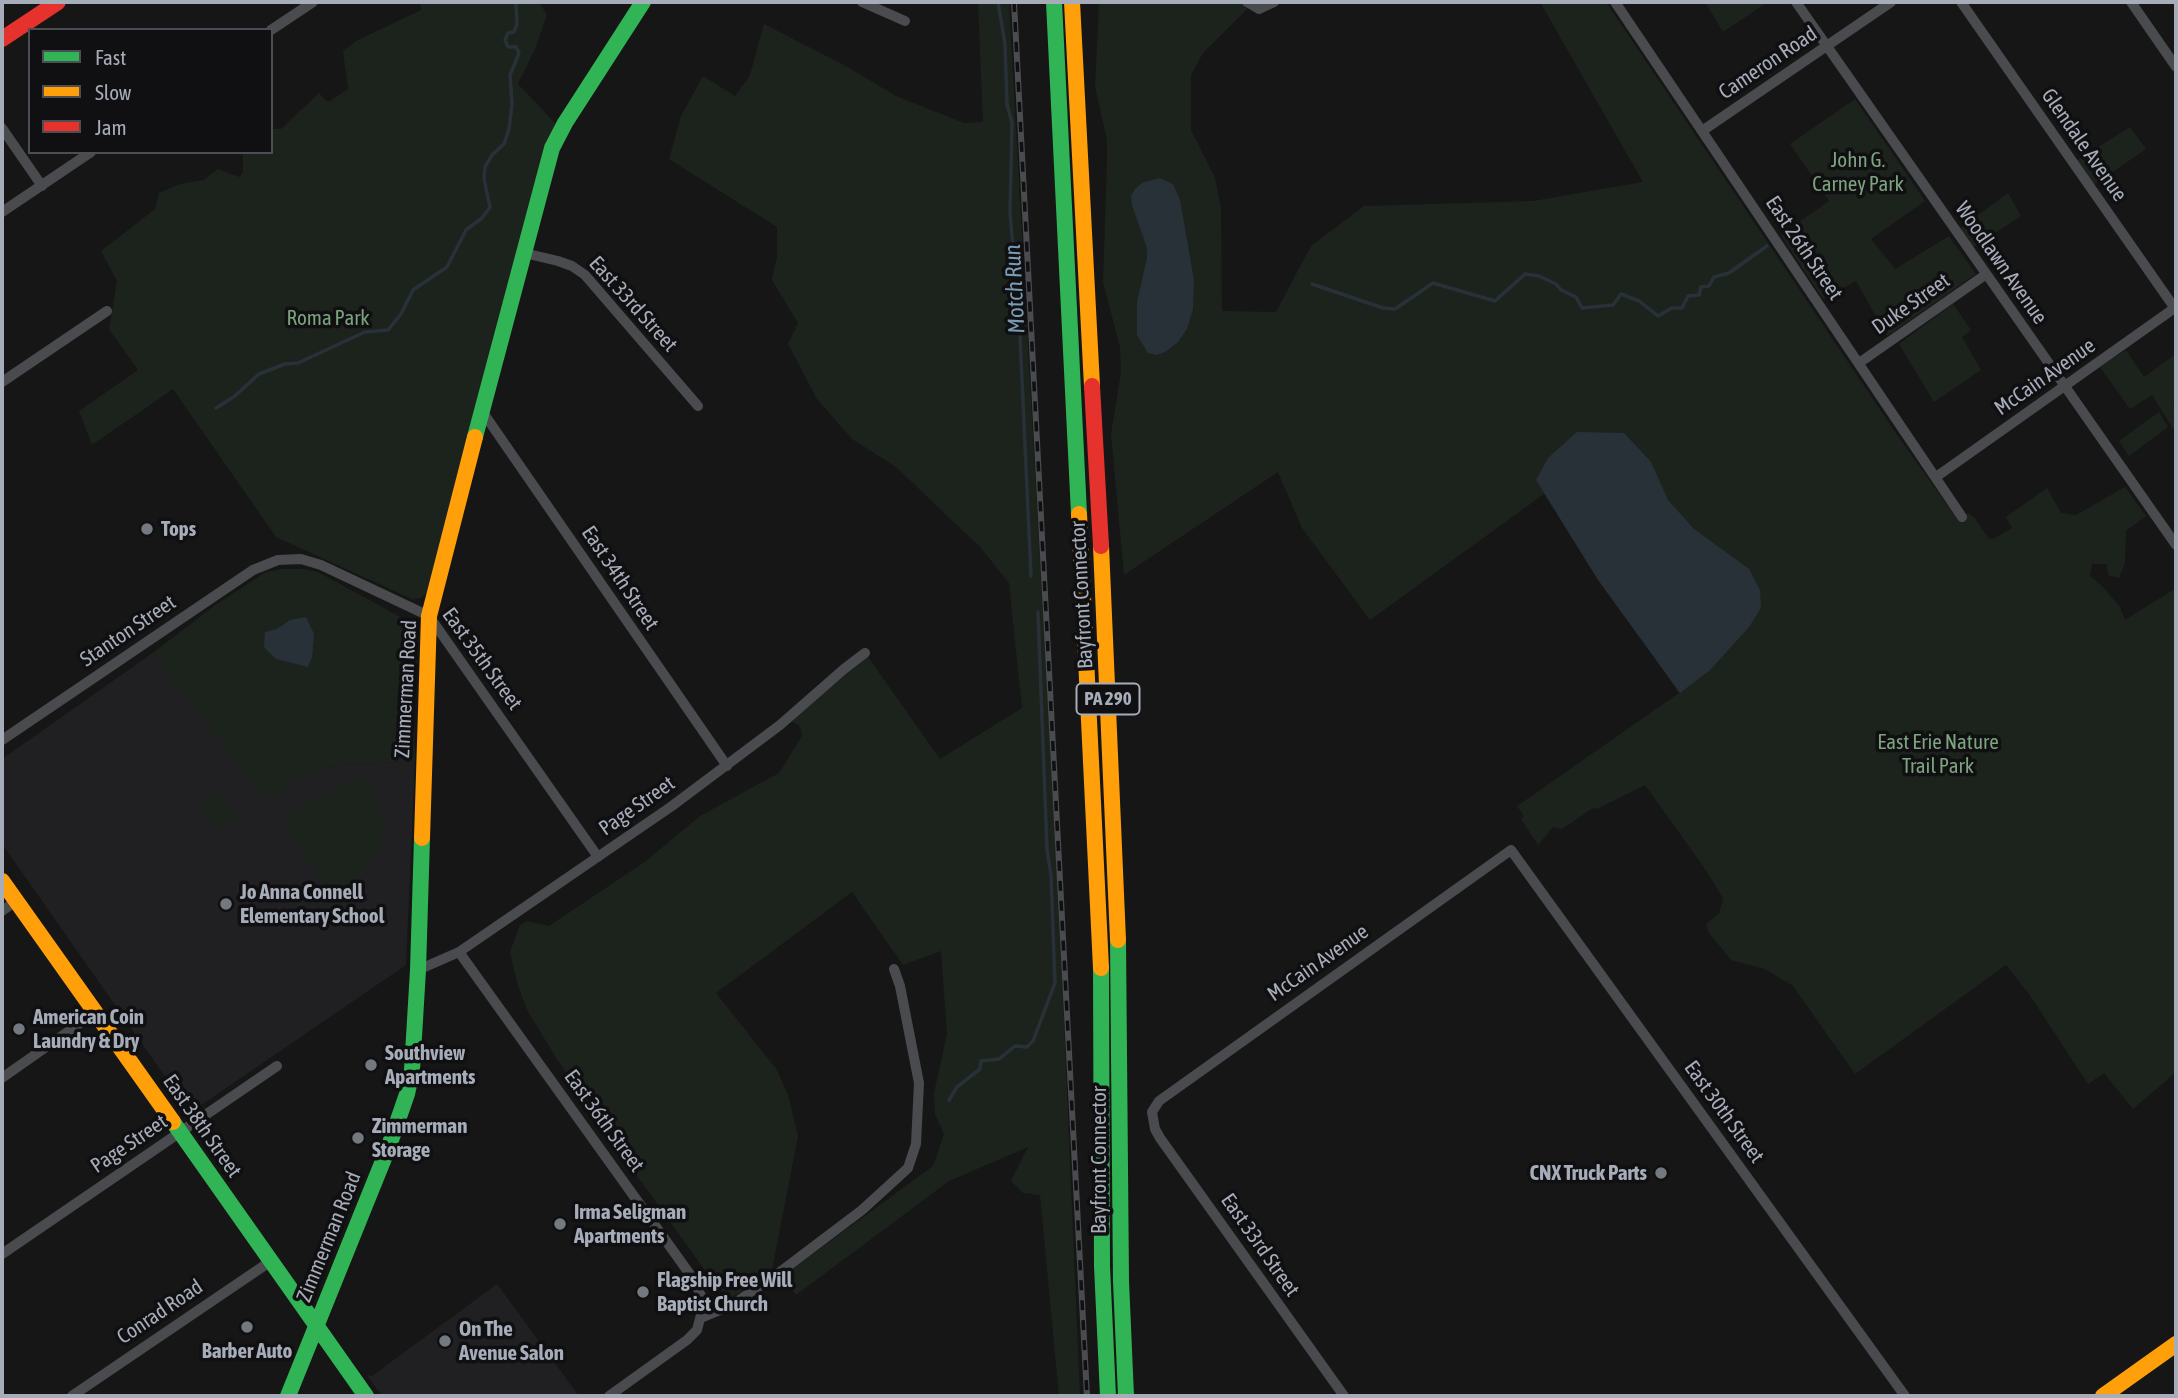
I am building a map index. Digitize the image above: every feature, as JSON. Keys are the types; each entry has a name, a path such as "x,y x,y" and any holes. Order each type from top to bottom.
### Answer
{"main road":[{"path":"2,39 58,2"},
{"name":"Zimmerman Road","path":"288,1396 389,1146 407,1094 415,1037 429,616 554,144 643,2"},
{"name":"Bayfront Connector","path":"1054,2 1102,991 1102,1266 1108,1396"},
{"name":"Bayfront Connector","path":"1072,2 1108,684 1120,978 1121,1281 1126,1396"},
{"name":"East 38th Street","path":"2,881 366,1396"},
{"path":"2103,1396 2176,1344"}],"street":[{"path":"273,29 313,2"},
{"path":"862,2 905,21"},
{"path":"1247,2 1259,9 1274,2"},
{"name":"East 26th Street","path":"1615,2 1962,517"},
{"name":"Woodlawn Avenue","path":"1796,2 2176,545"},
{"name":"Cameron Road","path":"1702,131 1891,2"},
{"name":"Glendale Avenue","path":"1961,2 2176,308"},
{"path":"2131,2 2176,67"},
{"path":"2,128 42,186"},
{"path":"2,212 89,154"},
{"name":"East 33rd Street","path":"524,253 572,266 585,275 698,405"},
{"name":"Duke Street","path":"1859,363 1985,275"},
{"name":"McCain Avenue","path":"1936,477 2176,308"},
{"path":"2,382 107,311"},
{"name":"East 34th Street","path":"482,411 727,766"},
{"name":"East 35th Street","path":"278,560 301,559 321,565 429,616 598,857"},
{"name":"Stanton Street","path":"2,740 245,575 278,560"},
{"name":"Page Street","path":"418,971 459,952 727,766 865,653"},
{"name":"McCain Avenue","path":"1152,1112 1159,1101 1511,850"},
{"name":"East 30th Street","path":"1511,850 1905,1396"},
{"path":"2,912 16,901"},
{"name":"East 36th Street","path":"459,952 694,1280 701,1296 701,1318"},
{"path":"609,1396 687,1340 697,1329 701,1318 732,1305 784,1269 862,1210 908,1168 916,1144 920,1100 917,1069 894,969"},
{"path":"2,1078 96,1012"},
{"name":"Page Street","path":"2,1254 277,1066"},
{"name":"East 33rd Street","path":"1152,1112 1155,1129 1160,1138 1344,1396"},
{"name":"Conrad Road","path":"72,1396 271,1261"}],"shaded area":[{"path":"1159,178 1173,184 1180,200 1194,280 1193,309 1187,329 1178,342 1156,355 1148,353 1137,335 1137,302 1147,248 1131,196 1142,183"},
{"path":"1577,432 1624,433 1651,462 1668,500 1694,529 1749,569 1760,590 1761,608 1749,627 1710,670 1680,693 1598,580 1536,480 1548,458"},
{"path":"306,617 314,634 312,657 308,667 276,659 264,647 265,632 277,629 290,620"},
{"name":"Jo Anna Connell Elementary School","path":"154,652 180,690 250,779 254,792 273,797 303,776 340,765 415,761 406,965 191,1112 184,1102 186,1089 175,1082 169,1082 2,844 2,759"},
{"path":"497,1284 579,1396 382,1396 367,1375 372,1376"}],"green space":[{"name":"Roma Park","path":"420,2 539,2 547,15 535,49 518,84 556,124 428,592 421,598 412,599 276,537 173,389 92,445 79,411 138,370 109,329 117,281 101,251 155,209 159,193 180,184 204,180 218,169 239,177 243,172 243,154 273,154 273,129 281,129 319,93 326,101 330,101 348,89 343,51 356,41 421,10"},
{"path":"978,2 1009,2 1059,906 1080,1396 1059,1396 1040,1195 1023,1193 1011,1181 1028,1147 949,1181 796,1295 783,1276 933,1166 944,1134 935,1114 934,1093 947,1034 941,951 903,965 852,892 716,993 777,1070 788,1095 798,1136 772,1270 731,1298 714,1283 555,1056 527,1010 510,952 520,925 527,921 549,926 646,861 700,816 779,773 802,736 800,726 791,721 829,686 868,657 940,759 1022,708 1009,583 980,547 896,467 852,439 817,399 788,344 798,323 772,280 777,257 777,227 669,159 681,116 703,76 735,96 750,75 764,24 844,65 896,96 964,123 983,122"},
{"name":"East Erie Nature Trail Park","path":"1099,2 1241,2 1247,9 1203,53 1191,75 1191,130 1215,178 1221,207 1222,311 1276,312 1311,246 1364,206 1533,201 1643,182 1540,2 1606,2 1895,432 1957,519 1968,513 1974,517 1988,538 1993,539 2012,528 2006,517 2047,488 2061,513 2076,515 2125,487 2146,516 2126,531 2125,563 2119,578 2108,575 2107,564 2092,564 2090,576 2120,607 2125,620 2176,588 2176,1072 2133,1109 2104,1073 2088,1084 2029,994 2006,965 1855,1074 1793,986 1765,969 1731,960 1709,933 1706,924 1719,914 1723,898 1645,785 1597,809 1593,808 1562,829 1553,827 1538,845 1521,819 1524,816 1517,806 1679,693 1544,494 1370,620 1302,528 1278,472 1124,575 1111,434 1121,372 1120,347 1103,282 1107,140 1095,87"},
{"path":"1705,2 1768,2 1723,32"},
{"name":"John G. Carney Park","path":"1855,99 1925,201 1871,239 1895,269 1949,236 1976,274 1887,336 1856,281 1823,299 1781,235 1829,201 1790,144"},
{"path":"2130,127 2146,149 2094,185 2076,161"},
{"path":"2008,193 2021,216 1972,248 1959,229"},
{"path":"1953,304 1971,330 1962,337 1981,370 1934,402 1899,344"},
{"path":"2126,350 2144,377 2176,354 2176,400 2173,403 2176,407 2176,433 2152,395 2130,409 2100,367"},
{"path":"2159,412 2168,427 2129,456 2119,441"},
{"path":"282,569 318,572 415,625 419,637 414,713 415,761 340,765 304,776 273,797 253,792 250,779 180,690 154,652 214,606 266,572"},
{"path":"362,774 381,808 384,827 381,845 348,887 336,896 285,829 288,814"},
{"path":"218,791 235,817 217,829 200,803"}],"waterway":[{"name":"Motch Run","path":"216,408 235,396 259,374 285,364 298,363 365,332 388,330 401,314 413,290 447,267 466,230 482,218 490,207 484,179 485,167 492,155 504,144 509,129 512,104 510,75 519,53 516,47 508,47 505,40 508,33 514,32 517,24 516,2"},
{"name":"Motch Run","path":"998,2 1005,44 1007,104 1012,123 1010,212 1020,336 1031,576"},
{"path":"1312,284 1383,308 1395,309 1433,283 1495,301 1525,274 1539,276 1556,284 1561,290 1576,297 1582,308 1613,305 1621,294 1639,301 1658,316 1672,308 1682,308 1688,296 1699,295 1701,287 1709,286 1714,277 1729,273 1767,246"},
{"path":"949,1100 957,1087 980,1069 981,1061 999,1059 1015,1046 1027,1047 1033,1041 1055,983 1038,612"}],"railway":[{"path":"1014,2 1087,1396"}],"traffic: fast":[{"path":"475,437 552,148 565,123 643,2"},
{"path":"1054,2 1079,514"},
{"path":"288,1396 389,1146 407,1094 412,1070 418,970 422,838"},
{"path":"1118,940 1121,1281 1126,1396"},
{"path":"1101,968 1102,1266 1108,1396"},
{"path":"173,1122 366,1396"}],"traffic: slow":[{"path":"1072,2 1092,386"},
{"path":"422,838 429,616 475,437"},
{"path":"1079,514 1101,968"},
{"path":"1101,546 1118,940"},
{"path":"2,881 173,1122"},
{"path":"2103,1396 2176,1344"}],"traffic: jam":[{"path":"2,39 58,2"},
{"path":"1092,386 1101,546"}],"place":[{"name":"Tops","path":"147,529"},
{"name":"Jo Anna Connell Elementary School","path":"226,904"},
{"name":"American Coin Laundry & Dry","path":"19,1029"},
{"name":"Southview Apartments","path":"371,1065"},
{"name":"Zimmerman Storage","path":"358,1138"},
{"name":"CNX Truck Parts","path":"1661,1173"},
{"name":"Irma Seligman Apartments","path":"560,1224"},
{"name":"Flagship Free Will Baptist Church","path":"643,1292"},
{"name":"Barber Auto","path":"247,1327"},
{"name":"On The Avenue Salon","path":"445,1341"}]}
